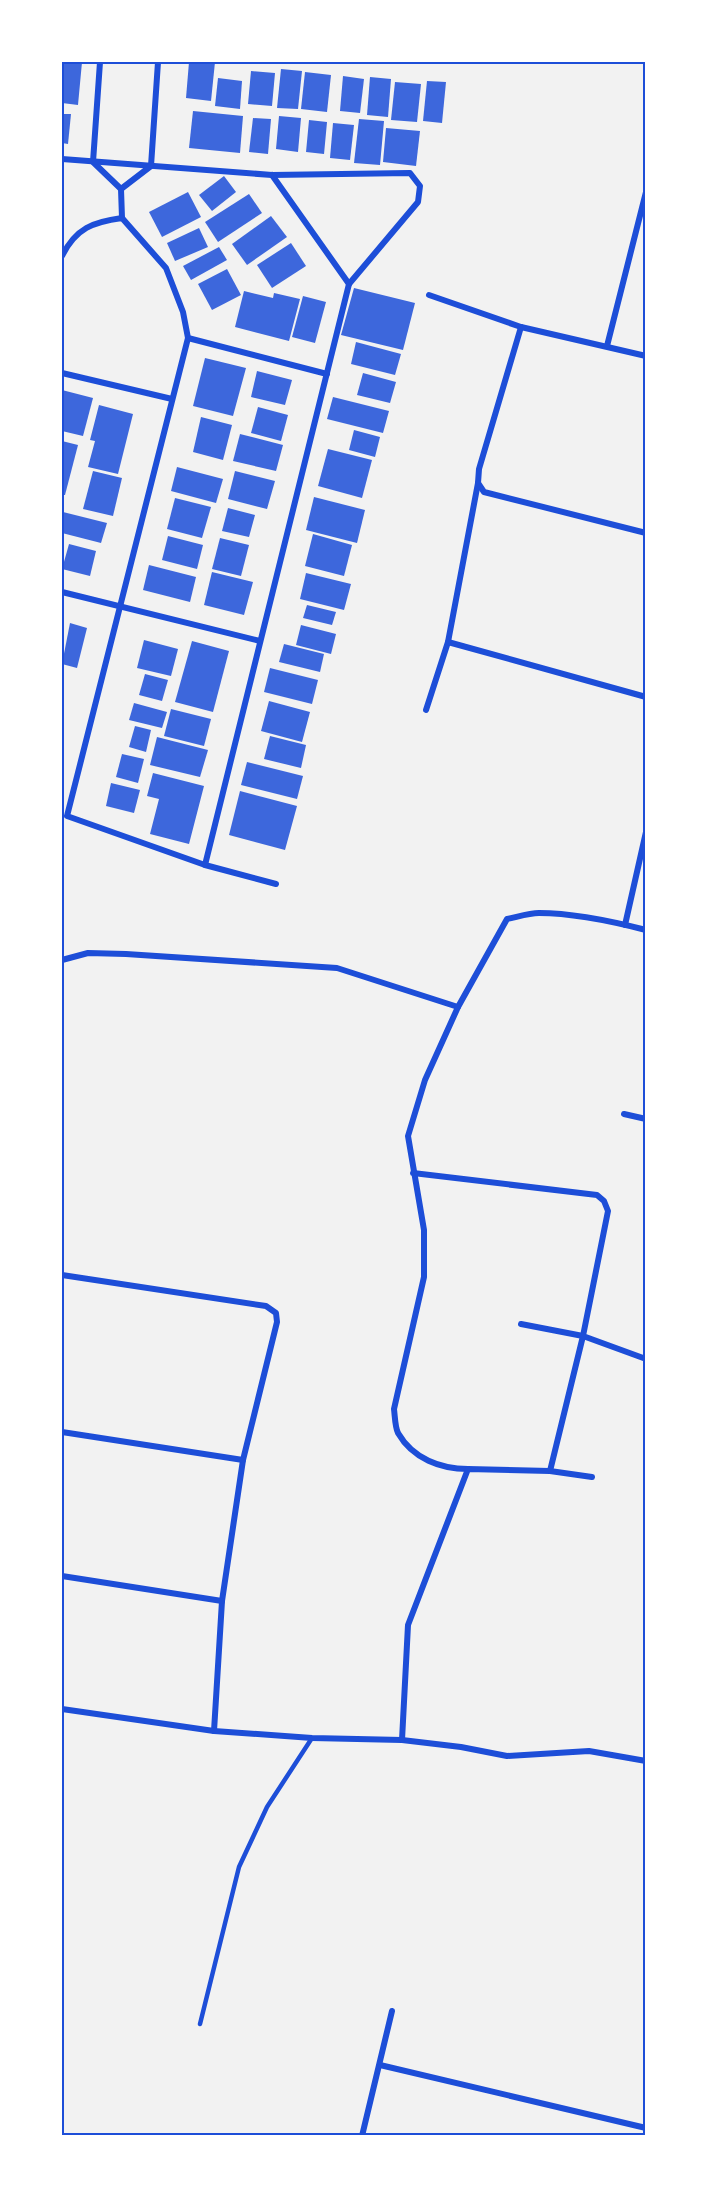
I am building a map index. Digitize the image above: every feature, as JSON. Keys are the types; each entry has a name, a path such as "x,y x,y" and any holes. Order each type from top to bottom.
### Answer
{"street":[{"path":"93,162 100,62"},
{"path":"121,189 151,166 158,62"},
{"path":"62,159 272,175 410,173 420,186 417,202 349,284 205,866"},
{"path":"93,162 121,189 122,218 166,268 183,312 188,338 67,816 205,866 276,884"},
{"path":"272,175 349,284"},
{"path":"607,346 645,192"},
{"path":"62,256 79,231 98,222 122,218"},
{"path":"429,295 521,327 645,356"},
{"path":"426,710 448,642 479,469 521,327"},
{"path":"188,338 327,374"},
{"path":"62,373 172,399"},
{"path":"478,483 484,492 645,533"},
{"path":"62,592 260,641"},
{"path":"448,642 645,697"},
{"path":"625,925 645,832"},
{"path":"592,1477 550,1470 450,1469 427,1461 411,1449 397,1432 394,1409 424,1277 424,1230 408,1136 425,1080 458,1007 507,919 537,913 625,925 645,930"},
{"path":"62,960 88,953 337,968 458,1007"},
{"path":"624,1114 645,1119"},
{"path":"413,1173 597,1195 604,1202 608,1211 583,1336 550,1470"},
{"path":"62,1275 266,1306 276,1313 277,1322 243,1460 222,1600 214,1731"},
{"path":"520,1324 583,1336 645,1359"},
{"path":"62,1432 243,1460"},
{"path":"402,1740 408,1625 468,1469"},
{"path":"62,1576 222,1600"},
{"path":"62,1709 214,1731 402,1740 461,1747 507,1756 589,1751 645,1761"},
{"path":"362,2136 392,2011"},
{"path":"380,2066 645,2128"}],"lane":[{"path":"200,2024 238,1867 267,1808 312,1737"}],"building":[{"path":"62,62 82,62 78,105 62,103"},
{"path":"189,62 215,62 211,101 186,98"},
{"path":"281,69 302,71 298,109 277,108"},
{"path":"251,71 275,73 272,106 248,104"},
{"path":"305,72 331,75 327,112 301,109"},
{"path":"343,76 364,79 360,113 340,111"},
{"path":"370,77 391,79 388,117 367,115"},
{"path":"218,78 242,81 240,109 215,106"},
{"path":"427,81 446,82 442,123 423,121"},
{"path":"395,82 421,84 417,122 391,120"},
{"path":"193,111 243,116 240,153 189,148"},
{"path":"62,114 71,114 68,144 62,143"},
{"path":"279,116 301,118 298,152 276,149"},
{"path":"253,118 271,119 268,154 249,152"},
{"path":"359,119 384,121 380,165 354,163"},
{"path":"309,120 327,122 324,154 306,152"},
{"path":"333,123 354,125 350,160 330,158"},
{"path":"386,128 420,131 416,166 383,162"},
{"path":"224,176 236,192 212,211 199,195"},
{"path":"188,192 201,217 162,237 149,212"},
{"path":"249,194 262,213 218,242 205,222"},
{"path":"271,216 287,237 247,265 232,244"},
{"path":"199,228 208,247 175,261 167,243"},
{"path":"291,243 306,266 272,288 257,265"},
{"path":"219,247 227,260 191,280 183,266"},
{"path":"227,269 241,295 212,310 198,284"},
{"path":"354,288 415,303 403,350 341,335"},
{"path":"244,291 273,298 274,293 300,299 289,341 235,327"},
{"path":"303,296 326,302 315,343 292,337"},
{"path":"356,342 401,354 395,375 351,364"},
{"path":"205,358 246,368 233,416 193,406"},
{"path":"257,371 292,380 285,405 251,397"},
{"path":"363,373 396,382 390,403 357,395"},
{"path":"62,390 93,398 83,436 62,431"},
{"path":"333,397 389,411 383,433 327,419"},
{"path":"99,405 133,414 118,474 88,467 95,441 90,440"},
{"path":"258,407 288,415 281,441 251,433"},
{"path":"201,417 232,425 223,460 193,452"},
{"path":"354,430 380,437 375,457 349,450"},
{"path":"240,434 283,445 276,471 233,461"},
{"path":"62,441 78,445 65,495 62,495"},
{"path":"328,449 372,460 362,498 318,486"},
{"path":"177,467 223,479 216,503 171,491"},
{"path":"93,471 122,478 113,516 83,509"},
{"path":"235,471 275,481 267,509 228,499"},
{"path":"314,497 365,510 357,543 306,530"},
{"path":"175,498 211,507 202,538 167,529"},
{"path":"228,508 255,515 249,537 222,531"},
{"path":"63,512 107,523 101,543 62,533"},
{"path":"313,534 352,545 344,576 305,566"},
{"path":"168,536 203,545 197,569 162,560"},
{"path":"220,538 249,545 241,576 212,569"},
{"path":"69,544 96,551 90,576 62,569"},
{"path":"149,565 196,577 190,602 143,590"},
{"path":"212,572 253,582 244,615 204,605"},
{"path":"306,573 351,584 344,610 300,599"},
{"path":"307,605 336,612 332,625 303,618"},
{"path":"70,623 87,628 77,668 62,664"},
{"path":"301,625 336,634 331,654 296,645"},
{"path":"144,640 178,649 171,676 137,668"},
{"path":"192,641 229,651 213,712 175,702"},
{"path":"284,644 324,654 320,672 279,662"},
{"path":"270,668 318,680 312,704 264,692"},
{"path":"145,674 168,680 162,701 139,695"},
{"path":"269,701 310,712 302,742 261,731"},
{"path":"134,703 167,712 162,728 129,720"},
{"path":"171,709 211,719 204,746 164,736"},
{"path":"135,726 151,730 146,752 129,747"},
{"path":"270,736 306,745 301,768 264,759"},
{"path":"157,737 208,750 200,777 150,765"},
{"path":"122,754 144,759 138,783 116,777"},
{"path":"247,762 303,776 297,799 241,785"},
{"path":"153,773 204,786 189,844 150,834 159,799 147,796"},
{"path":"111,783 140,790 134,813 106,806"},
{"path":"240,791 297,806 285,850 229,835"}]}
